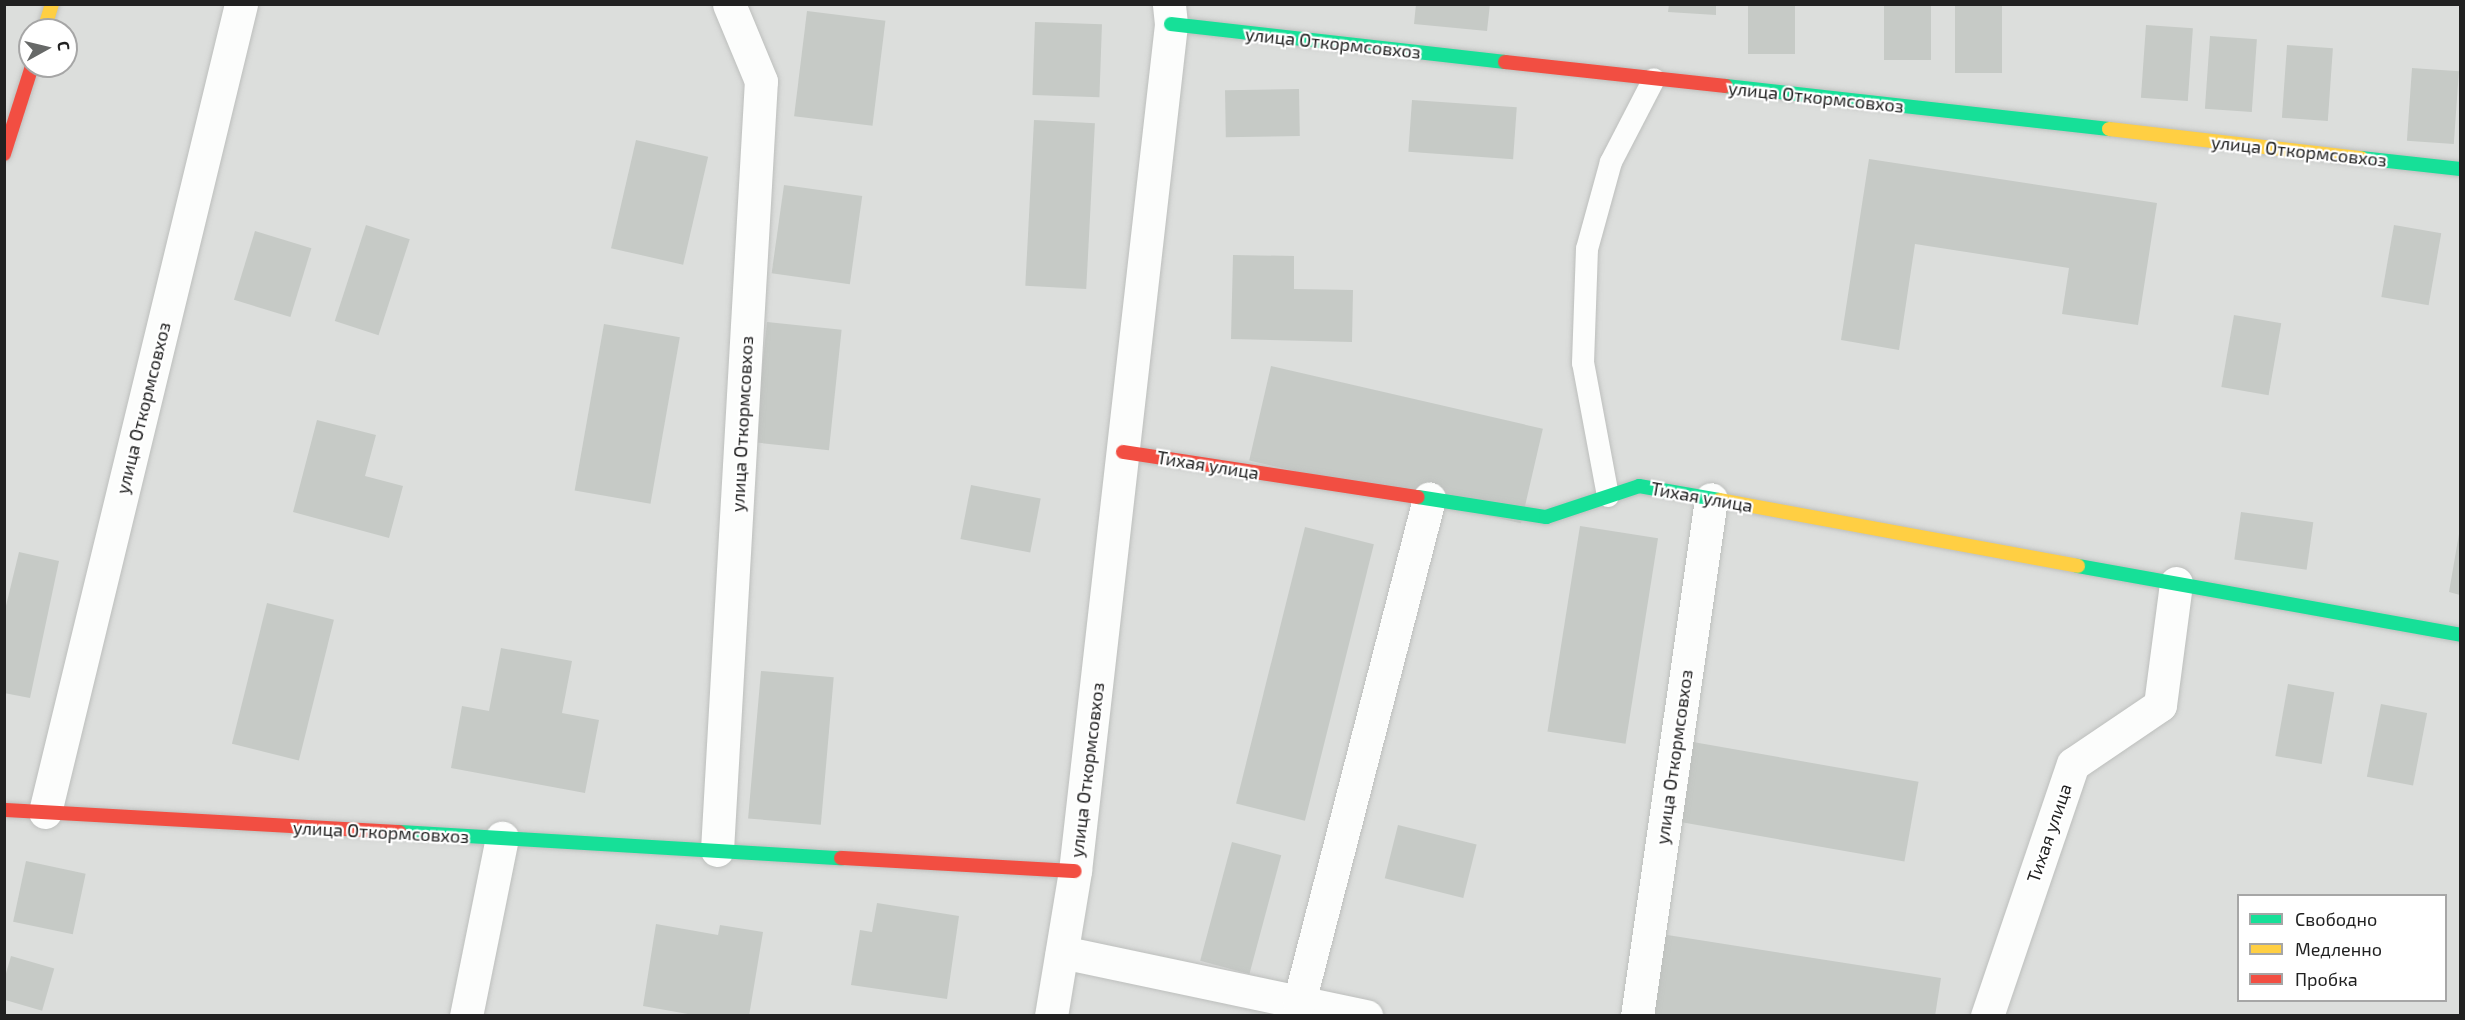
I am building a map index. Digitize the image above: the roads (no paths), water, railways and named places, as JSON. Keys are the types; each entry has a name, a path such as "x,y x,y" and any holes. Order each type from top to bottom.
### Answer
{"street":[{"name":"улица Откормсовхоз","path":"45,812 241,4"},
{"name":"улица Откормсовхоз","path":"717,850 761,81 729,4"},
{"name":"улица Откормсовхоз","path":"1051,1016 1075,871 1170,14 1654,79 2460,169"},
{"path":"4,154 28,78"},
{"name":"Тихая улица","path":"1123,452 1546,517 1639,486 2460,635"},
{"path":"1299,1002 1429,499"},
{"name":"улица Откормсовхоз","path":"1637,1016 1711,499"},
{"name":"Тихая улица","path":"1987,1016 2073,764 2160,705 2176,583"},
{"name":"улица Откормсовхоз","path":"4,810 1075,871"},
{"path":"466,1016 502,838"},
{"path":"1062,952 1366,1016"}],"lane":[{"path":"1608,496 1583,363 1587,249 1611,162 1654,79"}]}
